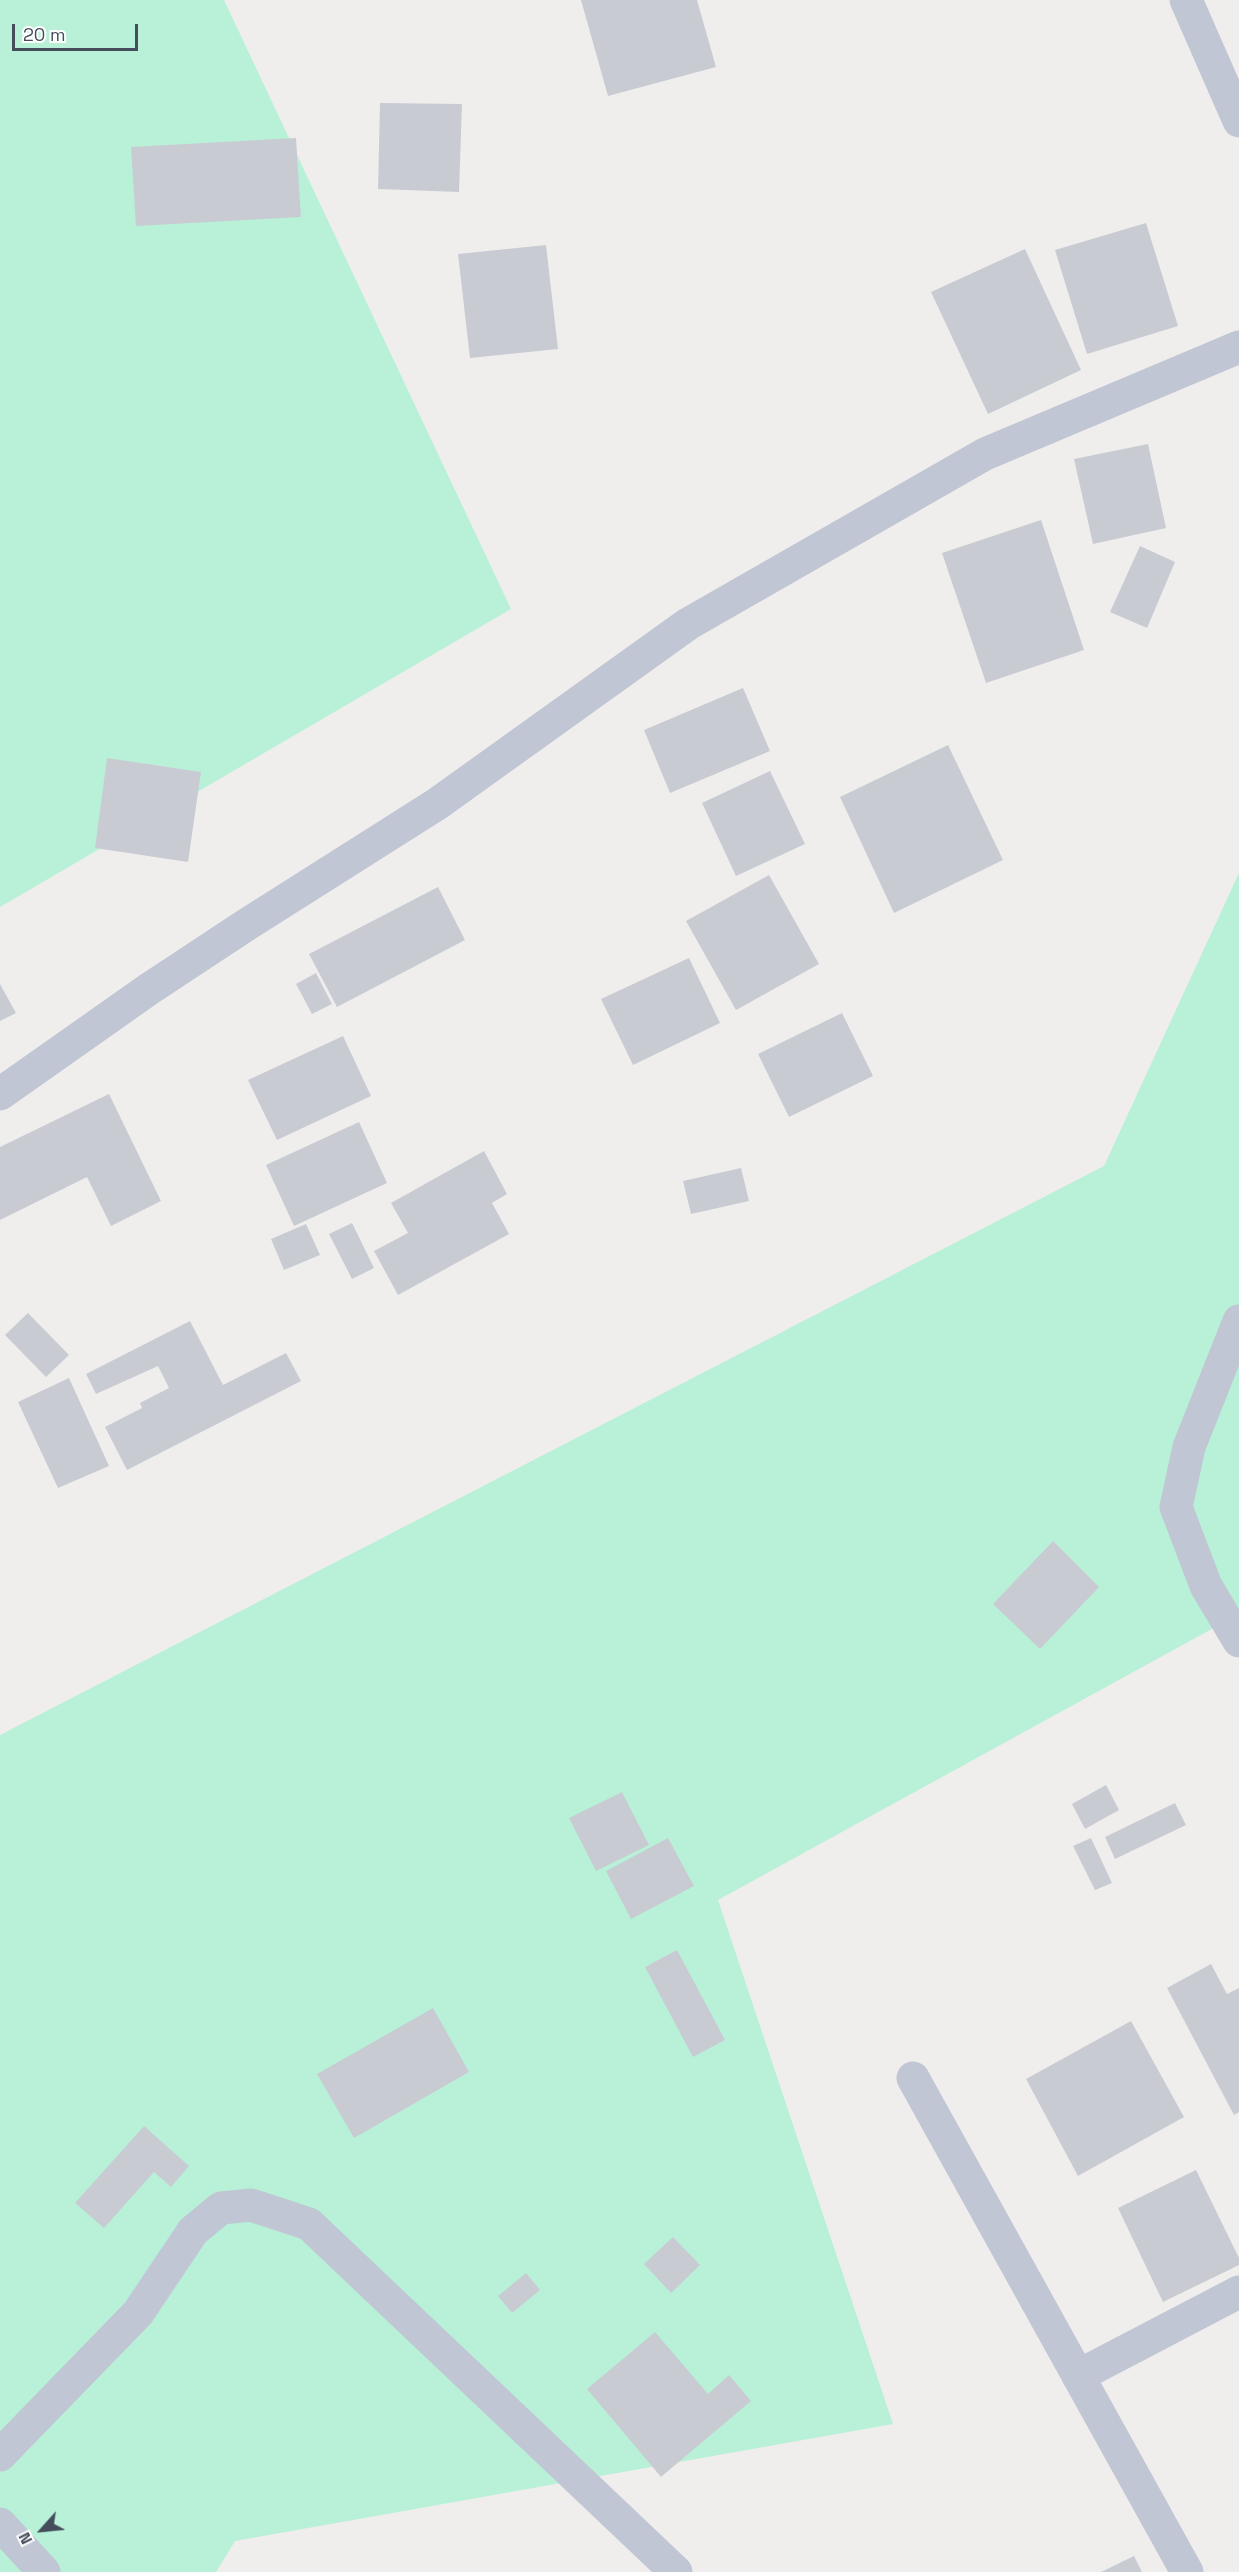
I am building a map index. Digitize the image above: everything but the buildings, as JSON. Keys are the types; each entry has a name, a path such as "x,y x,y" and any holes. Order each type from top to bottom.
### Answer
{"street":[{"path":"1186,0 1239,121"},
{"path":"0,1094 169,976 437,804 688,624 985,454 1239,347"},
{"path":"1239,1321 1189,1448 1176,1507 1206,1586 1239,1641"},
{"path":"913,2078 1187,2572"},
{"path":"0,2455 138,2313 193,2231 221,2208 251,2205 309,2224 676,2572"},
{"path":"1078,2376 1239,2292"},
{"path":"0,2524 44,2572"}],"green space":[{"path":"0,0 224,0 511,609 0,907"},
{"path":"1239,873 1239,1614 718,1900 893,2424 235,2541 216,2572 0,2572 0,1735 1104,1166"}]}
